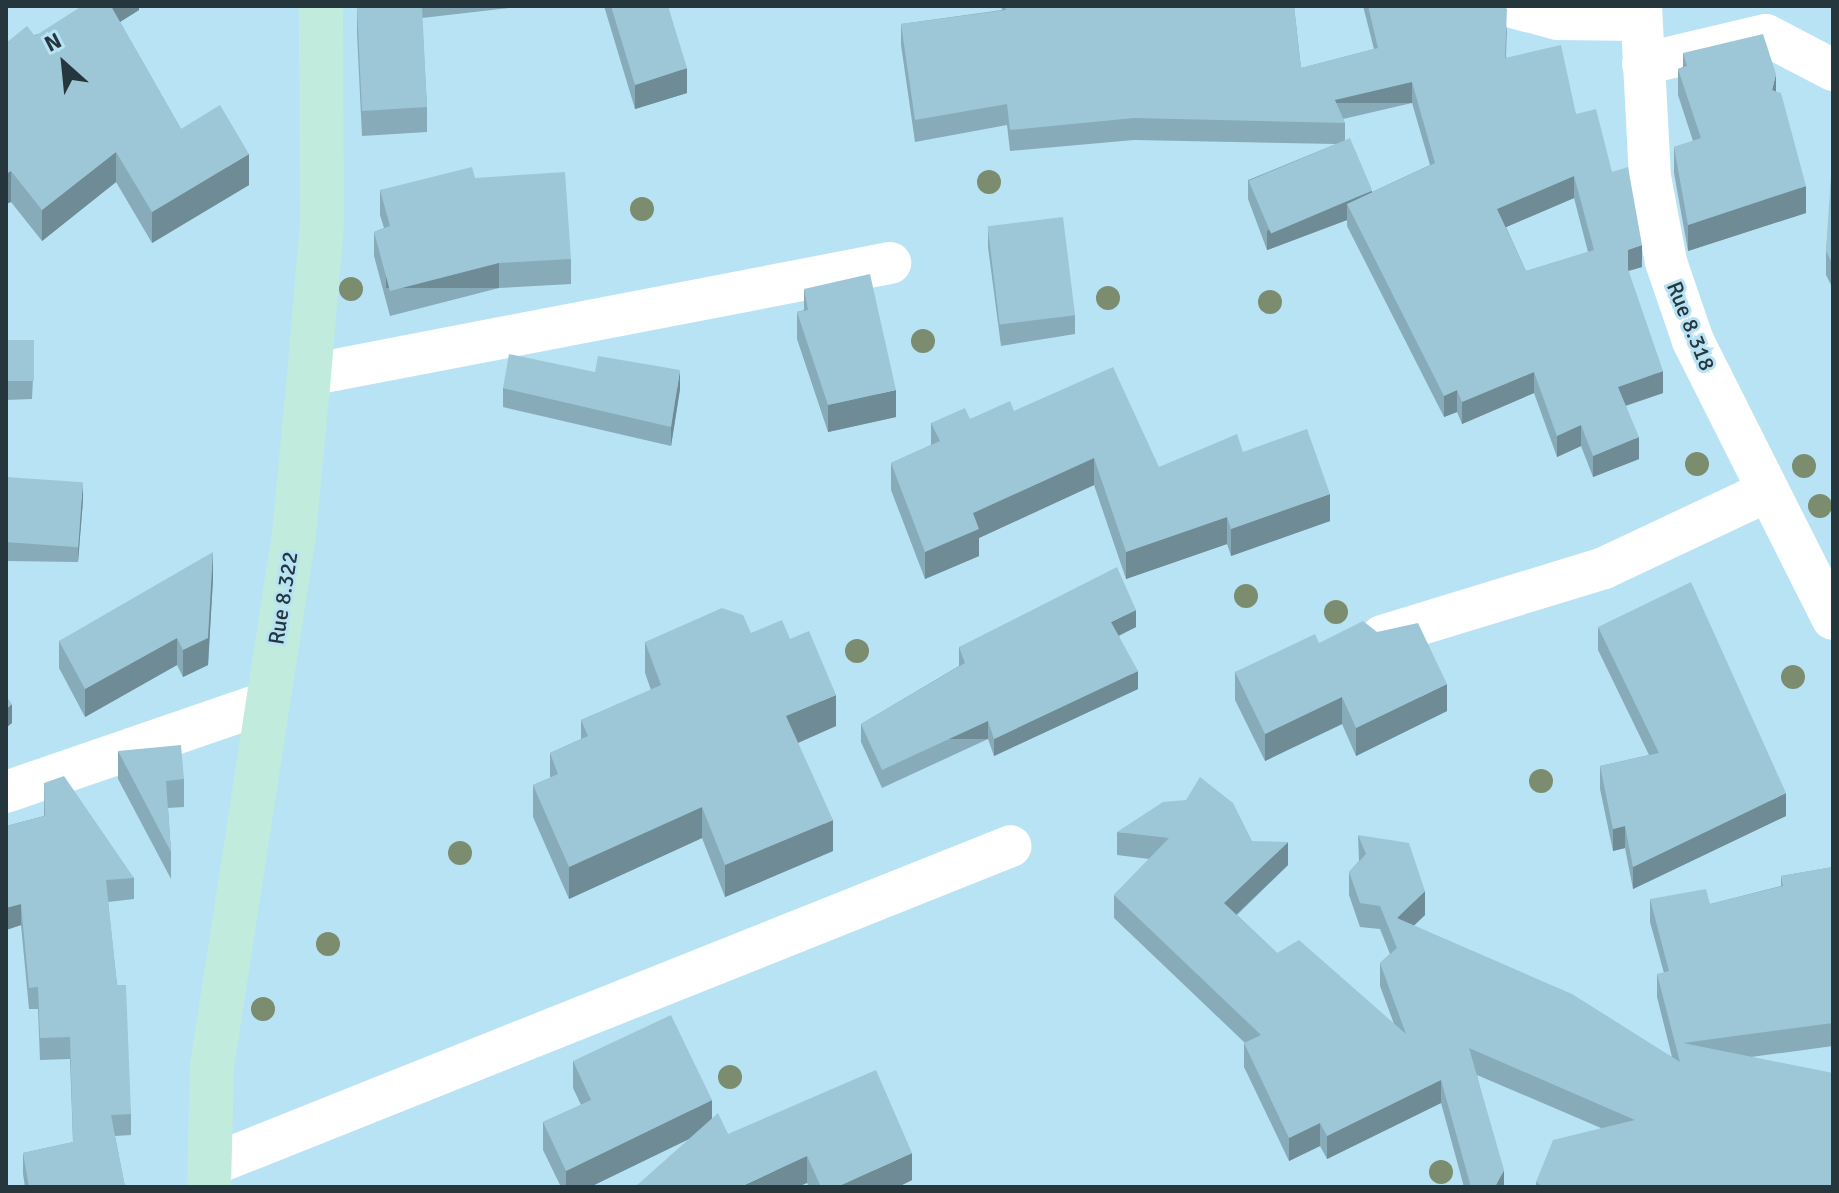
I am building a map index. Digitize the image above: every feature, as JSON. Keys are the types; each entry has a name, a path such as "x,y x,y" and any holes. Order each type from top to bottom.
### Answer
{"main road":[{"name":"Rue 8.322","path":"209,1177 212,1066 267,702 309,375 322,222 321,6"}],"street":[{"path":"1508,6 1558,19 1640,13"},
{"name":"Rue 8.318","path":"1640,13 1650,177 1666,262 1693,341 1831,608"},
{"path":"1643,64 1766,35 1833,70"},
{"path":"309,375 890,263"},
{"path":"1382,636 1604,568 1768,491"},
{"path":"6,792 267,702"},
{"path":"209,1177 1011,846"}],"building":[{"path":"82,6 111,6 181,129 220,105 249,154 152,212 116,152 42,210 11,171 6,174 6,43 27,26 35,36"},
{"path":"422,6 427,107 362,111 357,8"},
{"path":"611,6 668,6 687,68 635,85"},
{"path":"1005,6 1294,6 1301,68 1378,48 1368,6 1503,6 1507,9 1505,58 1561,45 1576,114 1596,109 1612,172 1628,167 1642,245 1628,250 1628,269 1663,371 1618,387 1639,437 1593,456 1581,425 1557,436 1534,372 1462,402 1457,390 1444,396 1347,204 1435,163 1412,82 1335,100 1345,123 1134,118 1010,130 1007,104 915,120 901,24 1006,10","holes":["1574,176 1594,250 1526,271 1497,209"]},
{"path":"1763,34 1776,74 1772,90 1781,93 1806,186 1688,225 1674,147 1701,138 1678,69 1687,66 1683,53"},
{"path":"1350,138 1372,190 1271,233 1249,181"},
{"path":"472,167 475,178 565,172 571,259 499,263 390,291 374,232 390,226 380,190"},
{"path":"1833,174 1833,265 1826,251"},
{"path":"1063,217 1075,315 1000,325 988,226"},
{"path":"870,274 896,390 828,405 797,312 808,310 804,289"},
{"path":"6,340 34,340 34,381 6,381"},
{"path":"509,354 595,372 598,356 680,370 671,427 503,388"},
{"path":"1113,367 1159,467 1237,434 1243,452 1307,429 1330,494 1231,529 1227,517 1126,552 1094,458 973,513 979,529 925,552 891,463 940,441 931,423 965,408 970,419 1010,401 1014,411"},
{"path":"6,477 83,482 78,547 6,542"},
{"path":"213,552 208,638 183,650 177,638 85,689 59,641"},
{"path":"1117,567 1136,610 1111,622 1138,671 994,739 988,721 882,770 861,724 965,663 959,647"},
{"path":"1691,582 1786,793 1633,867 1625,826 1613,829 1600,766 1659,753 1598,627"},
{"path":"722,608 743,615 751,633 782,620 790,639 809,631 836,695 786,716 833,820 725,865 702,807 569,867 533,785 558,774 550,753 588,736 581,720 661,685 645,642"},
{"path":"1363,621 1377,632 1418,623 1447,684 1356,728 1342,697 1265,734 1235,672 1315,634 1319,643"},
{"path":"181,745 184,779 166,781 171,852 118,751"},
{"path":"64,776 134,878 106,880 117,985 126,985 131,1114 111,1115 125,1187 29,1187 23,1153 73,1142 70,1037 40,1038 38,987 29,988 21,904 6,908 6,826 45,816 44,783"},
{"path":"1200,777 1233,803 1252,841 1288,842 1224,903 1277,953 1299,940 1406,1034 1380,963 1397,948 1380,906 1360,903 1349,872 1366,854 1358,835 1409,843 1425,891 1397,918 1572,994 1680,1062 1657,974 1669,971 1650,899 1706,889 1710,904 1783,886 1781,876 1833,867 1833,1023 1683,1043 1833,1073 1833,1187 1544,1187 1536,1182 1553,1140 1635,1120 1469,1048 1504,1170 1495,1187 1471,1187 1441,1080 1327,1136 1320,1123 1289,1138 1244,1043 1261,1035 1114,895 1169,838 1117,832 1163,802 1186,800"},
{"path":"671,1015 712,1100 566,1171 543,1122 591,1100 573,1061"},
{"path":"876,1070 912,1153 837,1187 821,1187 807,1156 740,1187 635,1187 718,1113 728,1134"}]}
